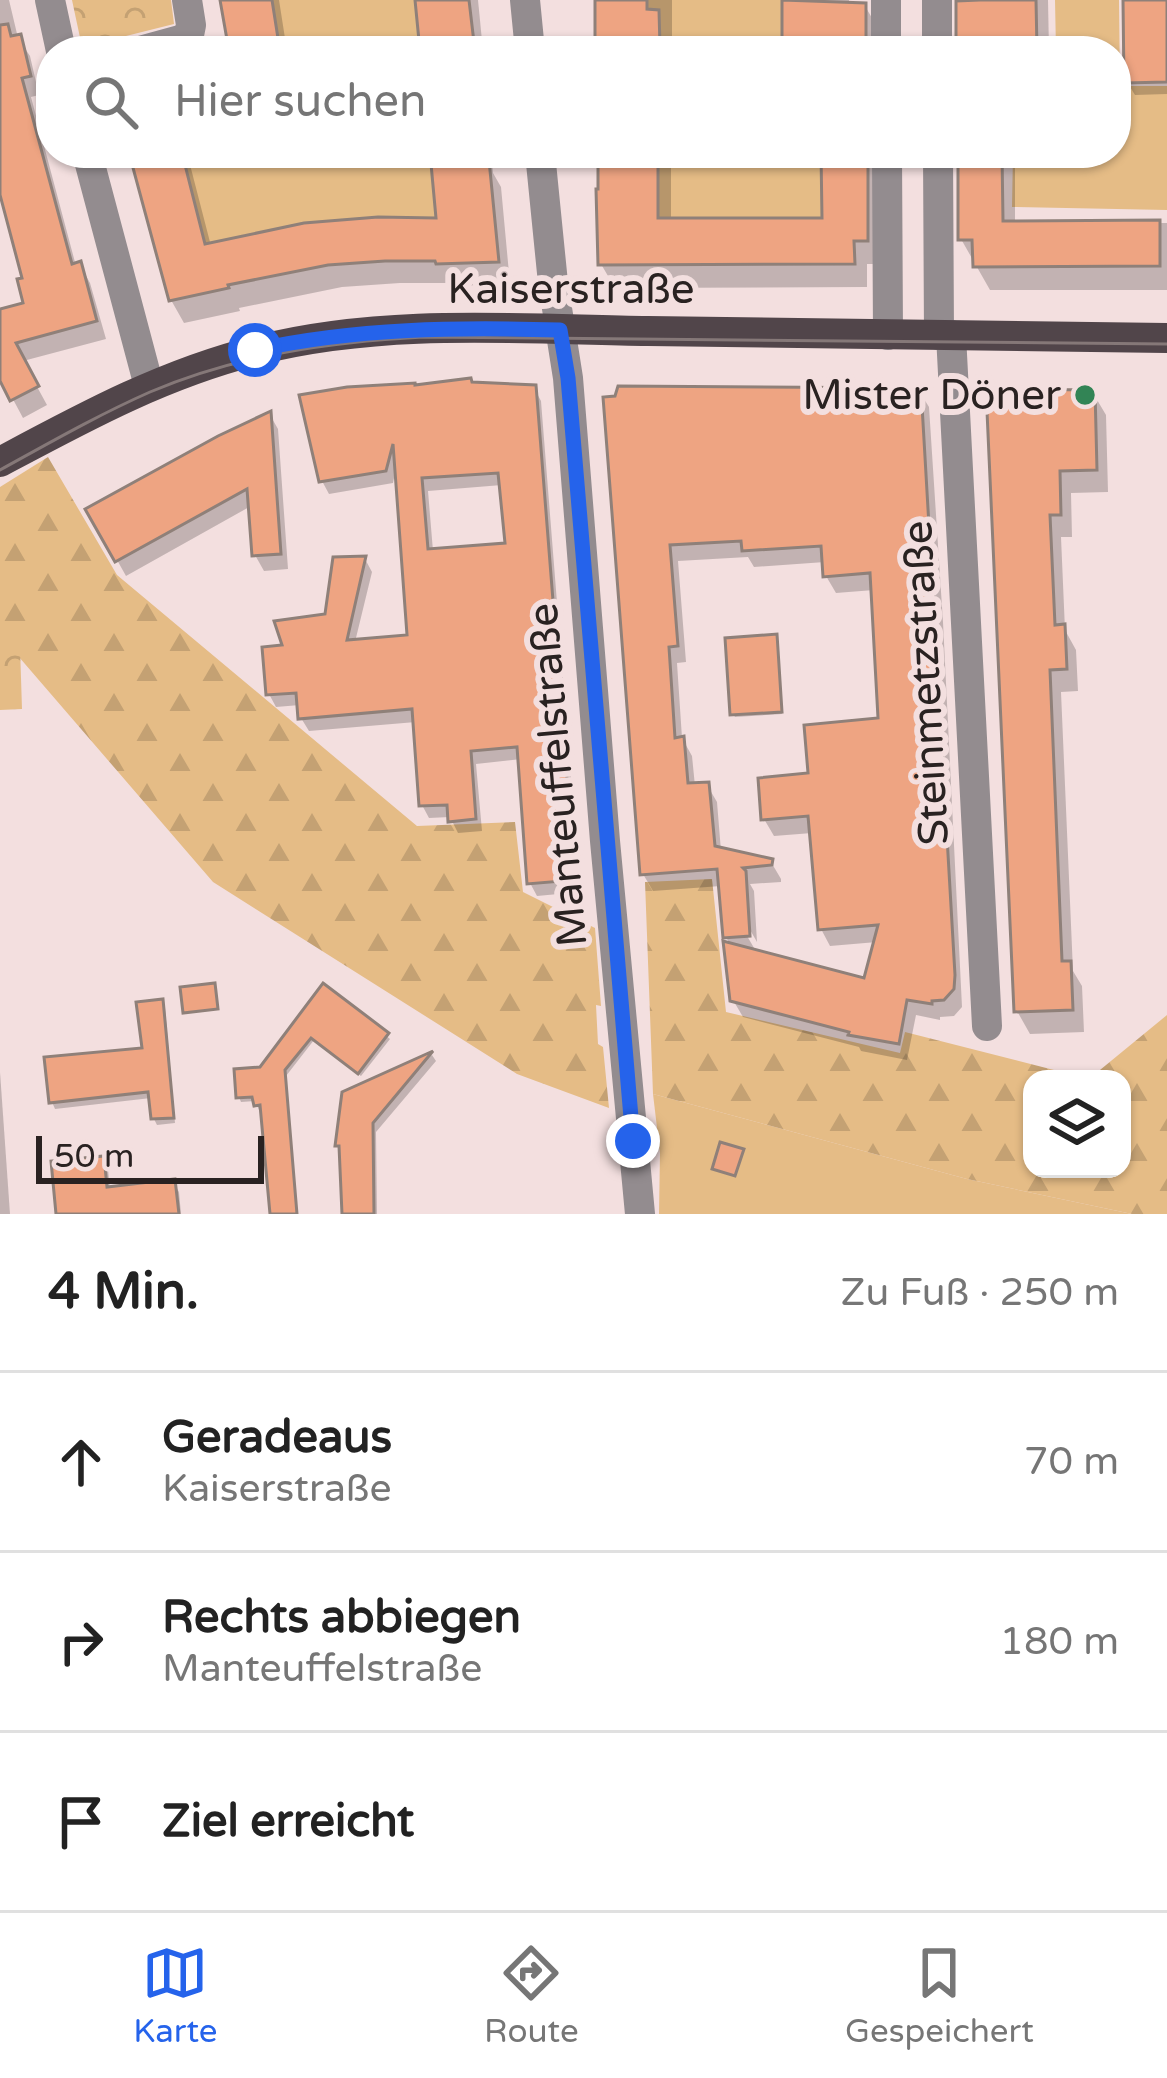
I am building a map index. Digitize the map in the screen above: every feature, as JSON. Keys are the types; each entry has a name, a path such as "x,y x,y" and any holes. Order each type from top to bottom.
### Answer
{"main road":[{"name":"Kaiserstraße","path":"0,462 100,408 198,367 255,350 345,334 474,328 1167,338"}],"street":[{"path":"50,0 58,36"},
{"path":"187,0 191,25 187,36"},
{"path":"525,0 529,36"},
{"path":"886,0 886,36"},
{"path":"937,0 937,36"},
{"path":"91,168 149,386"},
{"name":"Manteuffelstraße","path":"542,168 568,378 640,1214"},
{"path":"887,168 888,334"},
{"name":"Steinmetzstraße","path":"939,168 986,1026"}],"green space":[{"path":"72,0 171,0 174,24 126,36 80,36"},
{"path":"272,0 415,0 419,36 278,36"},
{"path":"647,0 782,0 782,36 659,36 660,10 647,9"},
{"path":"1055,0 1119,0 1119,36 1056,36"},
{"path":"1131,86 1167,86 1167,210 1012,207 1013,168 1131,168"},
{"path":"186,168 431,168 448,218 306,223 206,245"},
{"path":"658,168 821,168 822,218 658,219"},
{"path":"48,457 117,575 417,826 515,822 523,892 595,928 601,1006 596,1005 598,1044 603,1047 609,1108 517,1074 213,882 0,635 0,487"},
{"path":"0,623 20,647 22,709 0,710"},
{"path":"712,879 726,1012 900,1053 905,1032 1054,1070 1023,1070 1023,1178 1131,1178 1131,1070 1100,1070 1167,1015 1167,1214 1132,1214 967,1179 653,1094 645,882"},
{"path":"653,1094 967,1179 1132,1214 659,1214 660,1153"}],"building":[{"path":"220,0 272,0 278,36 226,36"},
{"path":"415,0 469,0 473,36 419,36"},
{"path":"595,0 647,0 647,9 659,10 660,36 595,36"},
{"path":"782,0 866,3 866,36 782,36"},
{"path":"1036,0 1037,36 956,36 956,1"},
{"path":"1123,0 1167,0 1167,82 1131,83 1131,36 1123,36"},
{"path":"8,24 11,36 21,34 31,76 22,78 36,130 36,168 46,168 72,264 81,261 97,321 16,343 39,386 10,401 0,381 0,309 23,303 17,279 22,278 0,195 0,25"},
{"path":"133,168 186,168 205,244 304,223 436,218 431,168 490,168 499,262 328,265 169,301"},
{"path":"598,168 658,168 658,218 822,218 821,168 868,168 868,241 854,241 855,264 598,265"},
{"path":"958,168 1002,168 1003,221 1160,220 1160,266 973,267 972,240 958,240"},
{"path":"471,378 472,382 536,385 575,880 527,884 517,747 471,751 476,819 448,822 447,805 419,806 412,709 298,719 296,693 266,695 262,647 282,645 274,621 325,614 333,557 366,556 347,640 407,635 393,444 386,471 319,482 299,395 347,387","holes":["498,473 505,543 428,549 422,478"]},
{"path":"618,386 921,388 955,975 954,989 944,1000 932,1004 907,1000 899,1044 848,1035 730,1001 723,941 864,978 878,925 818,930 808,816 761,820 758,778 808,773 804,725 878,718 870,573 823,577 821,546 742,551 741,541 670,545 678,646 669,647 675,738 684,736 688,783 709,782 715,846 773,859 772,865 743,868 750,936 723,938 717,869 640,875 603,397 615,396"},
{"path":"986,389 1095,390 1097,470 1060,471 1061,515 1050,515 1055,625 1065,624 1067,669 1050,670 1062,961 1071,961 1073,1010 1014,1012"},
{"path":"271,411 281,554 252,556 247,489 115,562 85,509"},
{"path":"777,634 782,712 730,715 725,638"},
{"path":"215,983 218,1009 183,1013 180,987"},
{"path":"323,983 389,1033 358,1074 311,1038 285,1070 297,1214 270,1214 260,1105 254,1106 252,1097 236,1098 234,1069 260,1067"},
{"path":"163,999 174,1118 151,1119 148,1092 49,1103 44,1057 142,1048 136,1002"},
{"path":"433,1051 373,1123 374,1214 342,1214 339,1146 335,1146 342,1092"},
{"path":"720,1142 744,1149 735,1176 712,1169"},
{"path":"104,1156 107,1187 175,1179 179,1214 56,1214 51,1161"}],"tram line":[{"path":"0,470 112,410 183,379 284,352 353,342 423,337 1167,344"}],"place":[{"name":"Mister Döner","path":"1085,395"}],"route":[{"path":"255,350 355,333 560,330 568,378 633,1141"}]}
